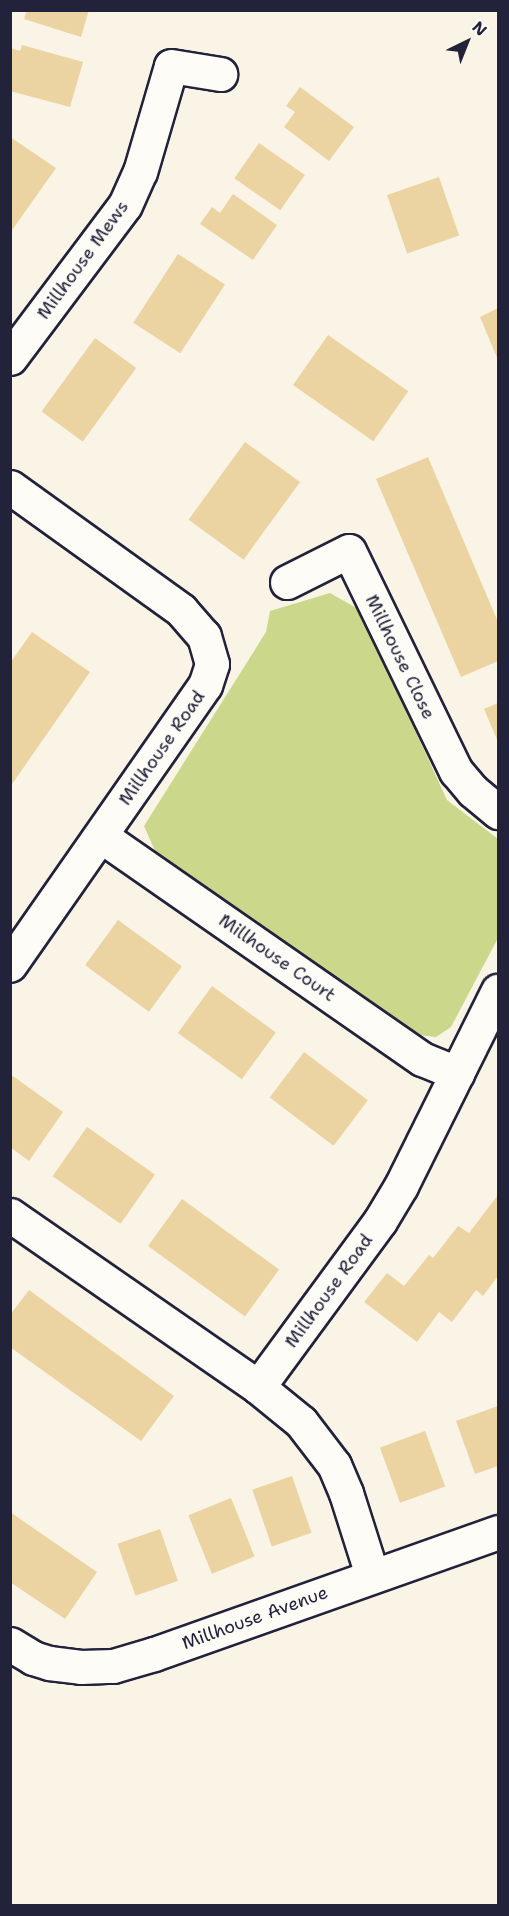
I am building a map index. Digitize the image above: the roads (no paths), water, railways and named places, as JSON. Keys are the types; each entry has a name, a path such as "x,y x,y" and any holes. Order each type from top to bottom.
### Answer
{"street":[{"name":"Millhouse Mews","path":"10,358 125,205 140,172 171,66 220,74"},
{"name":"Millhouse Road","path":"10,487 181,610 194,622 210,650 212,664 205,685 10,965"},
{"name":"Millhouse Close","path":"286,582 349,551 448,757 465,782 498,812"},
{"name":"Millhouse Court","path":"101,836 422,1059 457,1073"},
{"name":"Millhouse Road","path":"258,1387 380,1221 401,1186 498,991"},
{"path":"10,1215 258,1387 301,1422 334,1465 346,1493 372,1575"},
{"name":"Millhouse Avenue","path":"10,1644 33,1658 49,1663 81,1667 113,1666 154,1654 498,1532"}]}
